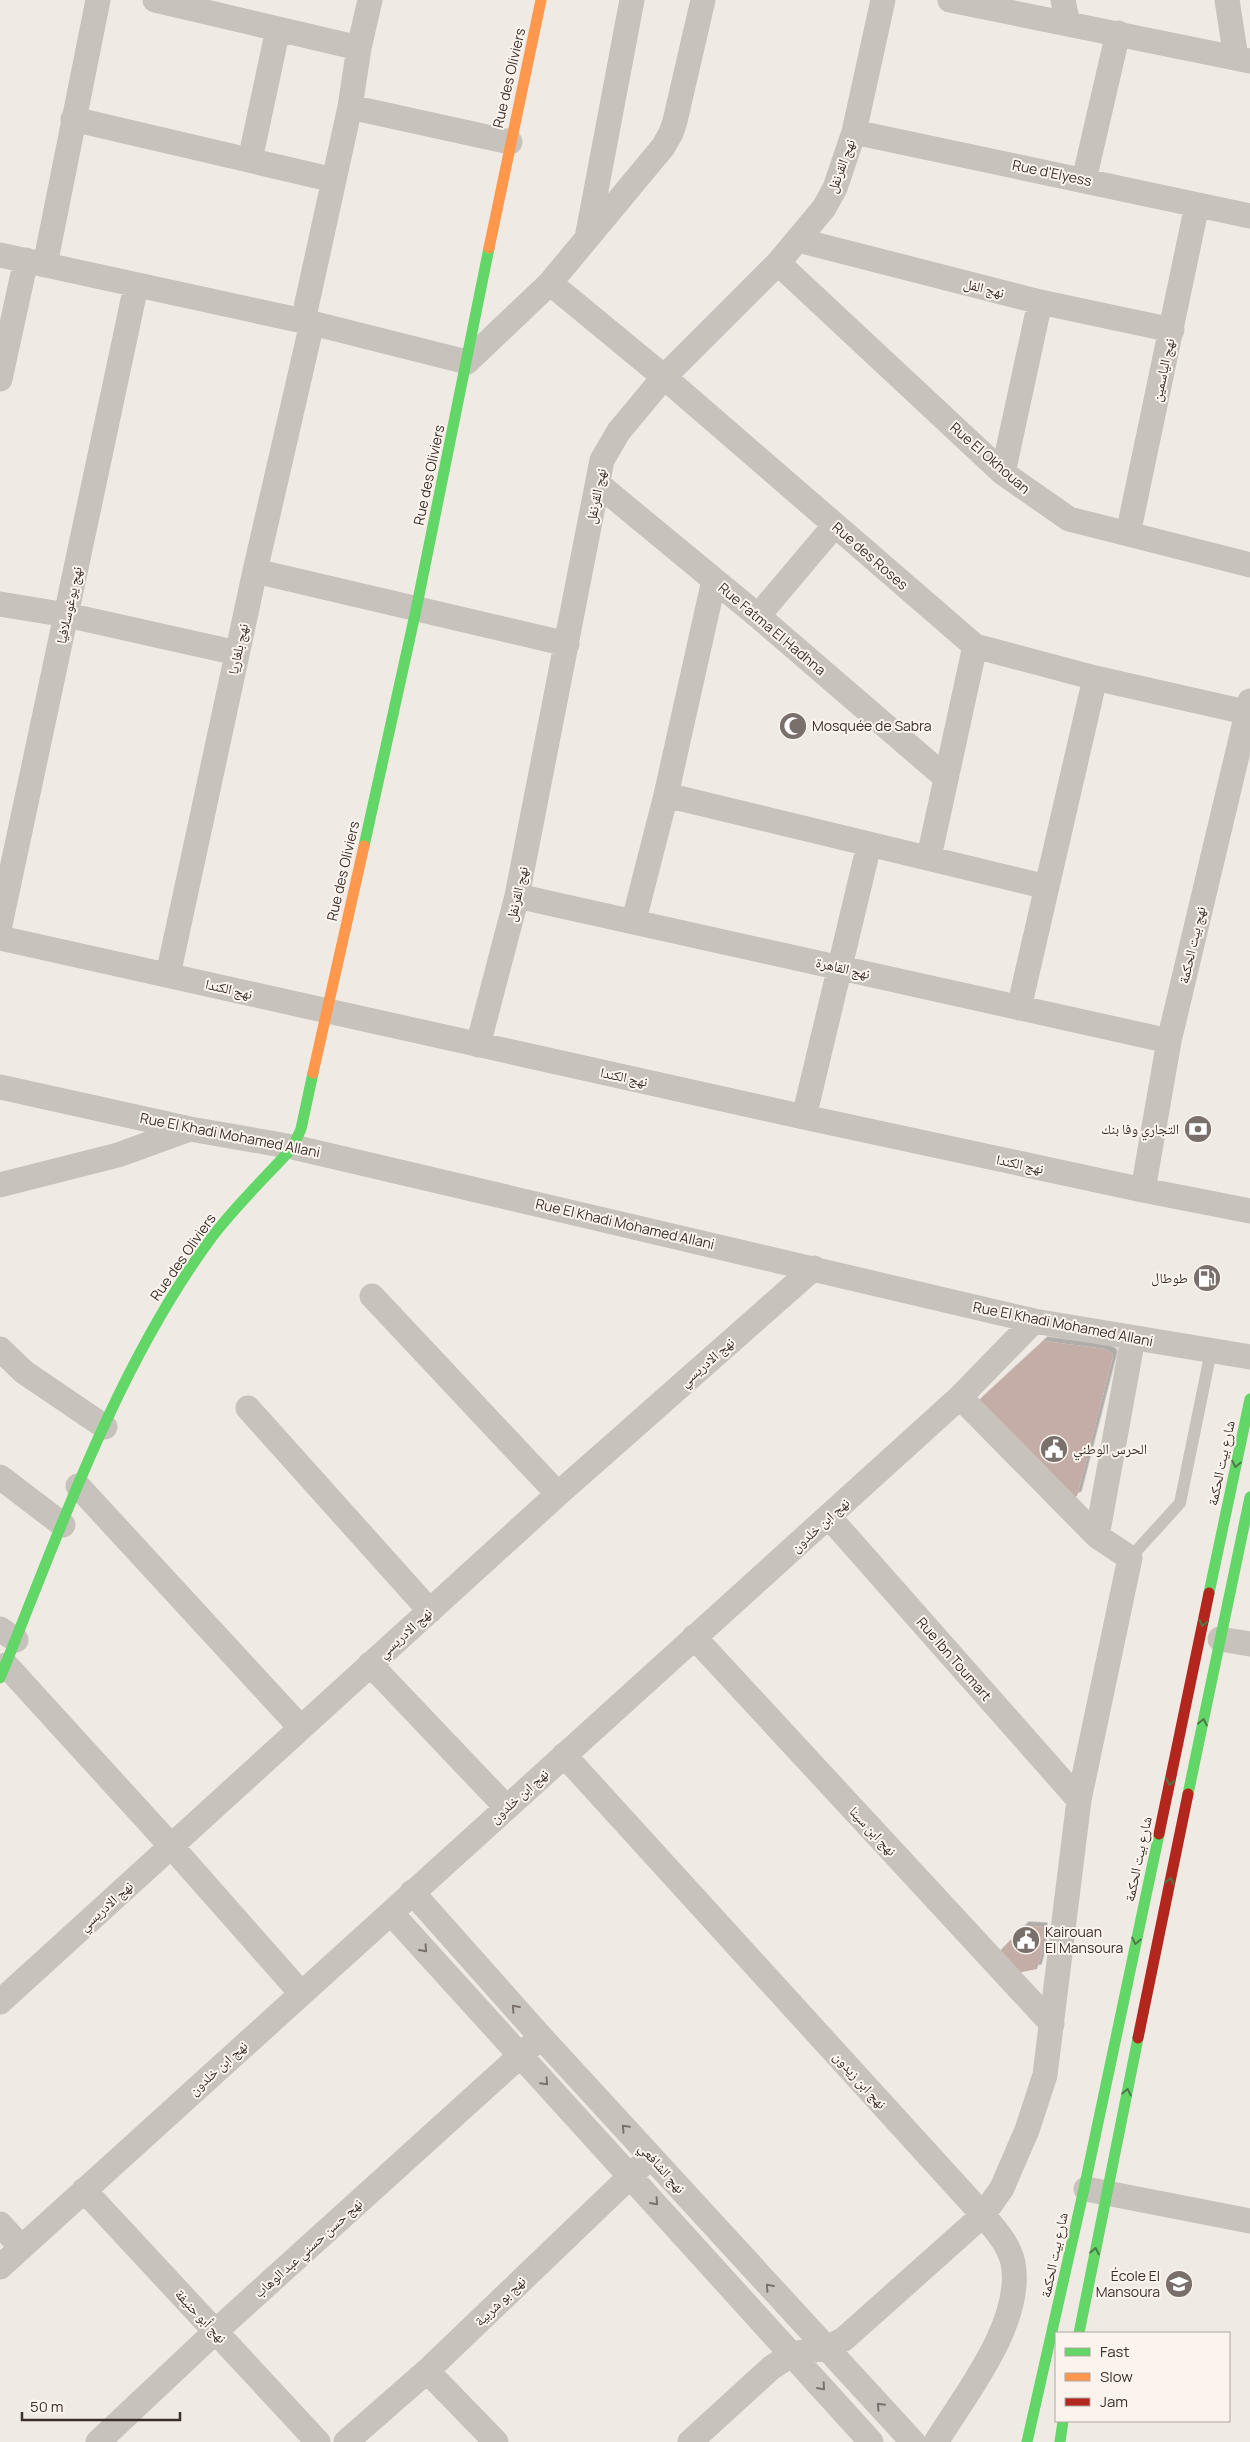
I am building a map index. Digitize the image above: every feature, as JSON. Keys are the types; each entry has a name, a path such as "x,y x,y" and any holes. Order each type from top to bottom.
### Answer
{"main road":[{"name":"Rue des Oliviers","path":"3,1671 8,1634 63,1524 78,1486 143,1346 203,1251 249,1194 293,1147 302,1129 416,610 510,142 542,0"},
{"name":"شارع بيت الحكمة","path":"1079,2332 1095,2192 1250,1399"},
{"name":"شارع بيت الحكمة","path":"1057,2332 1095,2192 1220,1639 1250,1497"},
{"name":"شارع بيت الحكمة","path":"1027,2442 1055,2339"},
{"path":"1060,2442 1063,2422"}],"street":[{"path":"0,379 36,263 73,119 98,0"},
{"path":"155,0 359,48"},
{"name":"نهج بلغاريا","path":"168,975 308,322 334,180 350,107 359,48 370,0"},
{"path":"586,240 632,0"},
{"path":"0,255 308,322 467,362 550,283 663,147 671,133 703,0"},
{"name":"نهج القرنفل","path":"478,1045 517,896 602,460 619,431 664,377 778,263 824,208 835,188 854,132 882,0"},
{"path":"950,0 1065,12 1118,33 1243,60 1227,0"},
{"path":"250,160 278,29"},
{"path":"1084,180 1118,33"},
{"path":"350,107 510,142"},
{"path":"73,119 334,180"},
{"name":"Rue d'Elyess","path":"854,132 1250,216"},
{"name":"نهج الياسمين","path":"1128,534 1198,205"},
{"name":"نهج الفل","path":"798,240 1040,302 1172,330"},
{"name":"Rue El Okhouan","path":"778,263 1003,473 1069,520 1250,565"},
{"name":"Rue des Roses","path":"550,283 664,377 975,646 1095,678 1249,709"},
{"name":"نهج يوغوسلافيا","path":"0,924 136,286"},
{"path":"1003,473 1040,302"},
{"name":"Rue Fatma El Hadhna","path":"598,484 758,616 945,777"},
{"path":"758,616 834,526"},
{"path":"255,571 567,644"},
{"path":"634,920 666,795 714,580"},
{"path":"0,604 67,615 237,653"},
{"path":"929,857 975,646"},
{"path":"1019,1008 1095,678"},
{"name":"نهج بيت الحكمة","path":"1143,1190 1169,1041 1249,709"},
{"path":"666,795 869,846 929,857 1047,887"},
{"path":"804,1117 842,967 869,846"},
{"name":"نهج القاهرة","path":"517,896 634,920 1169,1041"},
{"name":"نهج الكندا","path":"0,938 804,1117 1143,1190 1250,1211"},
{"name":"Rue El Khadi Mohamed Allani","path":"0,1087 190,1129 293,1147 1034,1321 1250,1357"},
{"path":"0,1185 118,1155 190,1129"},
{"name":"نهج الادريسي","path":"0,2002 558,1494 814,1268"},
{"path":"372,1296 558,1494"},
{"name":"نهج ابن خلدون","path":"0,2267 412,1892 829,1517 960,1397 1034,1321"},
{"path":"1097,1536 1133,1338"},
{"path":"0,1349 24,1372 105,1427"},
{"path":"690,2442 771,2368 792,2354 826,2348 844,2339 982,2214 1002,2188 1027,2130 1045,2075 1079,1800 1130,1558 1097,1536 960,1397"},
{"path":"248,1408 430,1611"},
{"path":"0,1478 63,1524"},
{"path":"78,1486 300,1727"},
{"name":"Rue Ibn Toumart","path":"829,1517 1079,1800"},
{"name":"نهج ابن سينا","path":"694,1637 1052,2024"},
{"path":"1220,1639 1250,1644"},
{"path":"370,1664 506,1808"},
{"path":"3,1671 172,1847 301,1993"},
{"name":"نهج ابن زيدون","path":"564,1755 997,2232 1013,2263 1011,2305 1005,2324 989,2356 936,2442"},
{"name":"نهج الشافعي","path":"412,1892 541,2037 913,2442"},
{"name":"نهج الشافعي","path":"391,1912 871,2442"},
{"name":"نهج حسن حسني عبد الوهاب","path":"98,2442 216,2332 541,2037"},
{"name":"نهج بو شربية","path":"346,2442 427,2371 651,2156"},
{"name":"نهج أبو حنيفة","path":"84,2190 318,2442"},
{"path":"1095,2192 1250,2221"},
{"path":"0,2224 21,2247"},
{"path":"427,2371 496,2442"}],"lane":[{"path":"1130,1558 1180,1503 1211,1351"}],"building":[{"name":"الحرس الوطني","path":"1043,1341 1104,1349 1112,1353 1113,1356 1077,1496 1069,1499 977,1402"},
{"name":"Kairouan El Mansoura","path":"1024,1926 1043,1927 1041,1955 1037,1969 1017,1973 998,1953"}],"traffic: fast":[{"path":"364,846 416,610 489,248"},
{"path":"0,1678 93,1450 147,1339 178,1287 221,1225 293,1147 301,1129 313,1073"},
{"path":"1209,1593 1250,1399"},
{"path":"1188,1794 1250,1497"},
{"path":"1027,2442 1084,2189 1159,1834"},
{"path":"1079,2332 1138,2038"},
{"path":"1060,2442 1063,2422"}],"traffic: slow":[{"path":"489,248 541,0"},
{"path":"313,1073 364,846"}],"traffic: jam":[{"path":"1159,1834 1209,1593"},
{"path":"1138,2038 1188,1794"}],"place":[{"name":"Mosquée de Sabra","path":"793,726"},
{"name":"التجاري وفا بنك","path":"1198,1129"},
{"name":"طوطال","path":"1207,1278"},
{"name":"الحرس الوطني","path":"1054,1449"},
{"name":"Kairouan El Mansoura","path":"1026,1940"},
{"name":"École El Mansoura","path":"1179,2284"}]}
